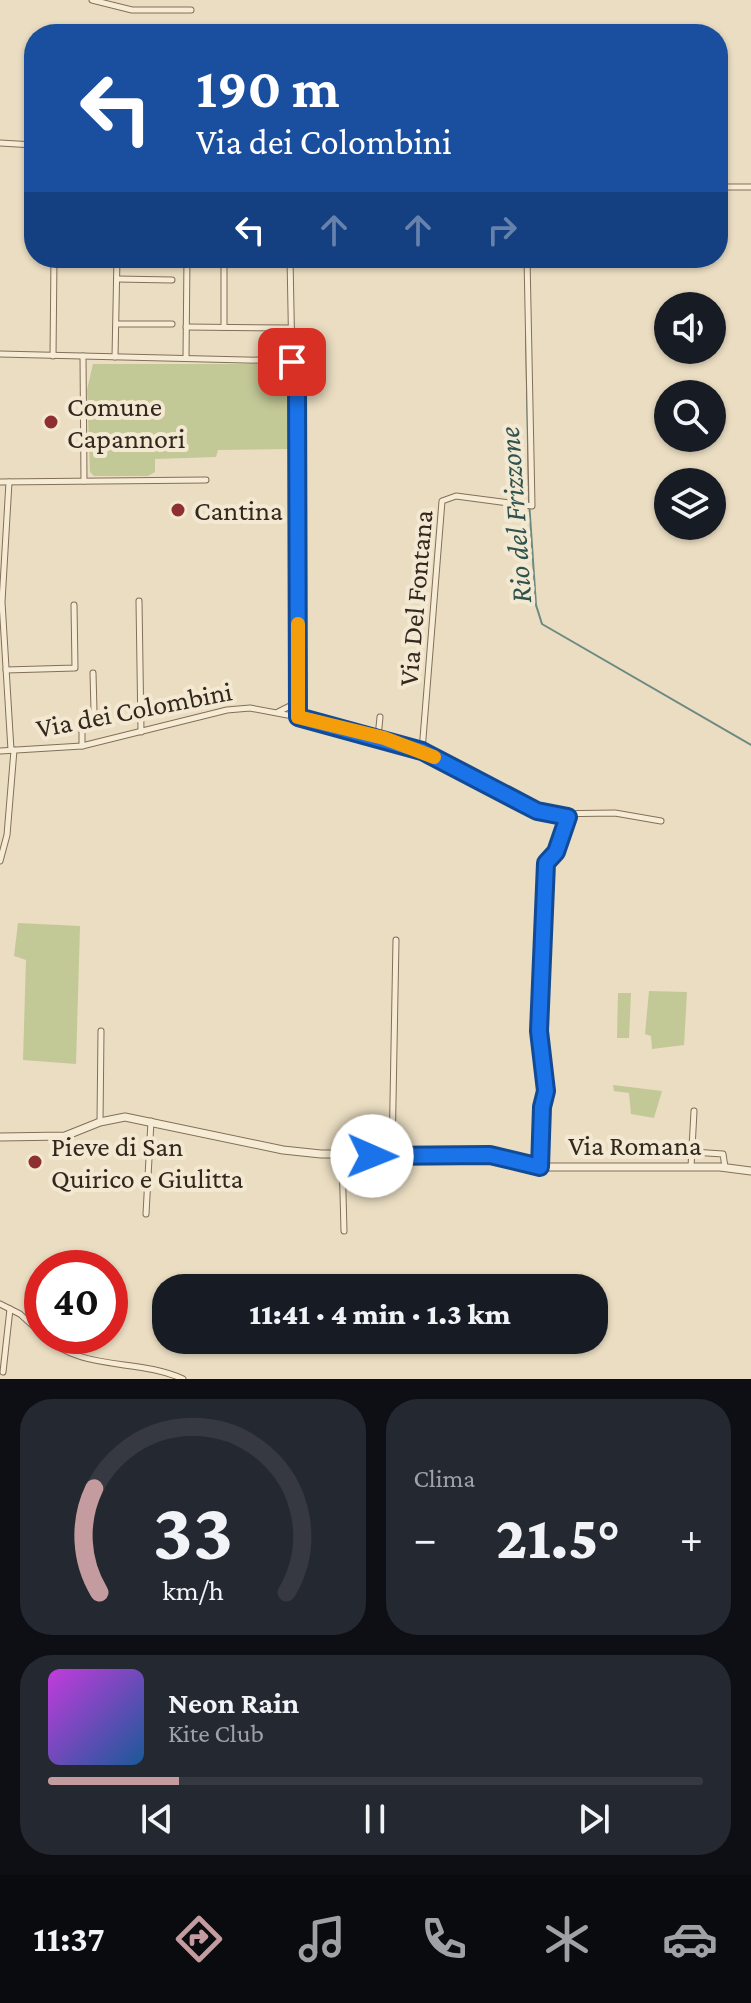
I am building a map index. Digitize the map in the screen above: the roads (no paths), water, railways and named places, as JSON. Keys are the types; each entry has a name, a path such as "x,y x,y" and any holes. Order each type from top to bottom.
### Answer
{"street":[{"path":"92,0 132,10 191,10"},
{"path":"0,143 24,144"},
{"path":"728,187 751,187"},
{"path":"53,356 54,268"},
{"path":"115,357 117,268"},
{"path":"186,357 187,268"},
{"path":"224,268 224,327"},
{"path":"290,268 292,362 297,374 298,717"},
{"name":"Via Del Fontana","path":"422,751 442,501 456,496 529,506 527,268"},
{"path":"117,279 172,280"},
{"path":"117,324 172,324"},
{"path":"186,327 291,328"},
{"path":"0,354 284,358 292,362"},
{"path":"83,356 84,481"},
{"path":"0,482 206,480"},
{"path":"0,861 12,750 1,602 9,482"},
{"path":"139,601 141,732"},
{"path":"6,670 75,668 74,605"},
{"path":"82,746 82,726 94,711 93,673"},
{"path":"277,713 292,705 299,687"},
{"name":"Via dei Colombini","path":"0,751 82,746 238,708 298,717 422,751 537,811 567,815 615,813 661,821"},
{"path":"378,737 380,717"},
{"path":"540,1167 542,1107 546,1091 539,1031 546,863 556,852 567,815"},
{"path":"392,1157 396,940"},
{"path":"100,1122 101,1031"},
{"path":"691,1167 694,1111"},
{"name":"Via Romana","path":"0,1137 65,1136 118,1117 151,1121 283,1150 342,1156 490,1155 540,1167 725,1167 751,1171"},
{"path":"146,1214 151,1121"},
{"path":"692,1152 723,1154 725,1167"},
{"path":"342,1156 344,1231"},
{"path":"0,1304 24,1320"},
{"path":"3,1372 10,1309"},
{"path":"72,1354 151,1368 183,1379"}],"waterway":[{"name":"Rio del Frizzone","path":"526,331 529,501 536,605 542,624 751,745"}],"place":[{"name":"Comune Capannori","path":"51,422"},
{"name":"Cantina","path":"178,510"},
{"name":"Pieve di San Quirico e Giulitta","path":"35,1162"}]}
